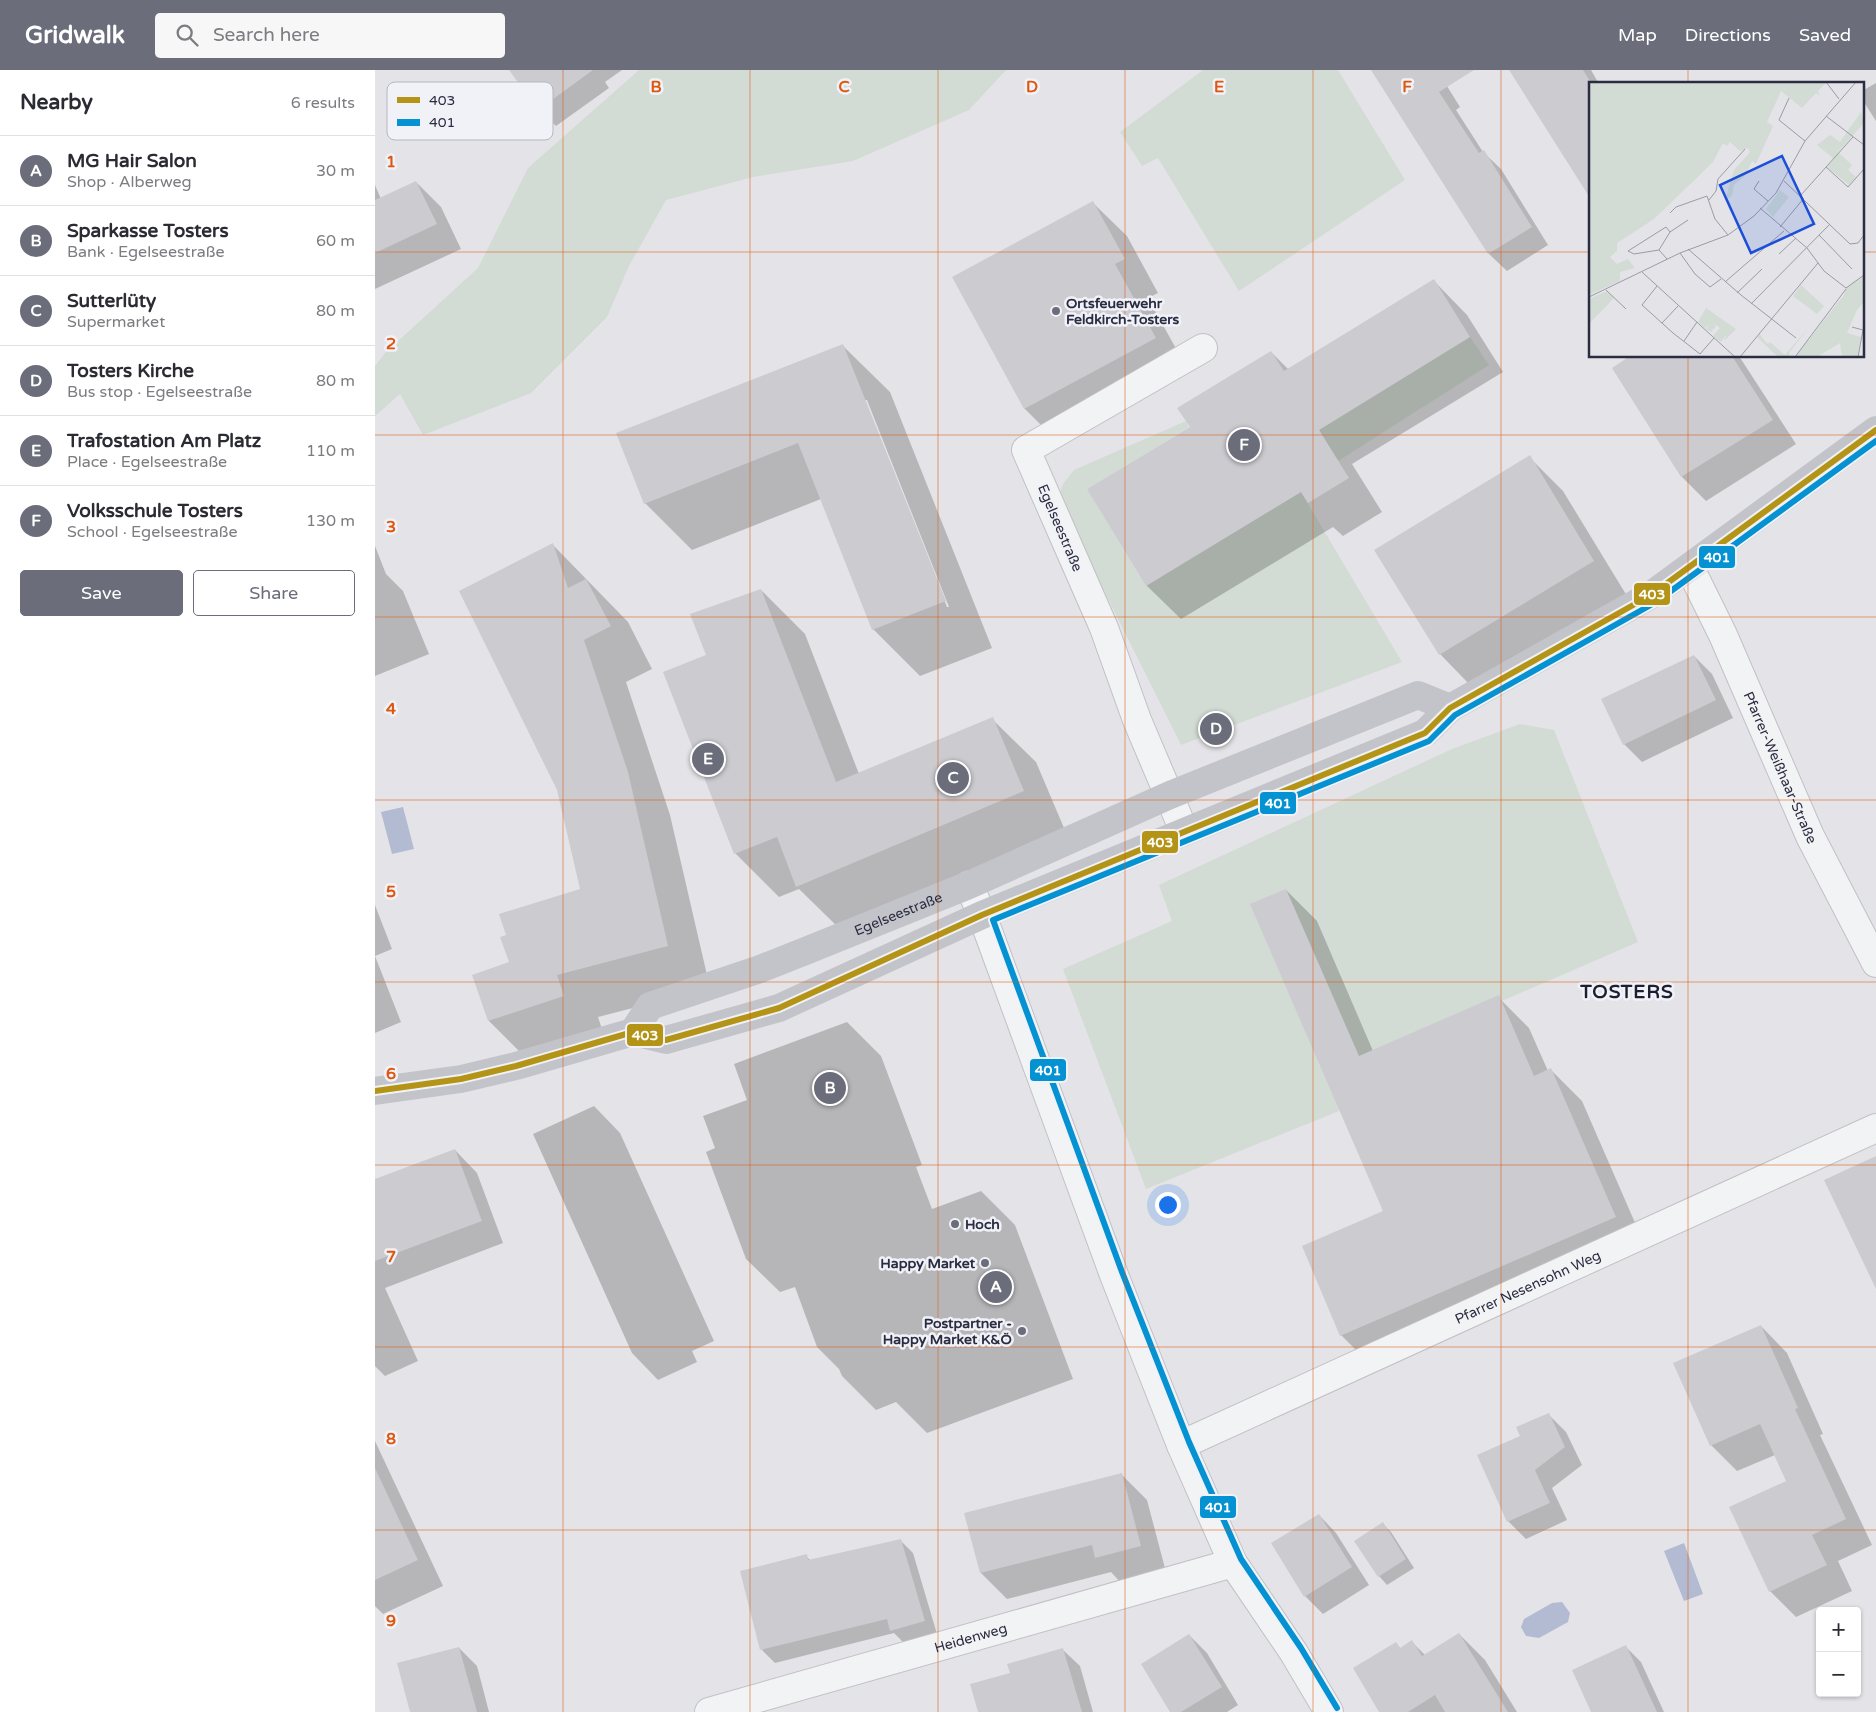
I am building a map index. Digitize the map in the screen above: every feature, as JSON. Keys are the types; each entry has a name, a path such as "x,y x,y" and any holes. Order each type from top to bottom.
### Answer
{"main road":[{"path":"375,1091 461,1079 516,1066 633,1032 666,1040 779,1008 982,915 1425,733 1450,708 1651,595 1876,430"},
{"name":"Egelseestraße","path":"633,1032 650,1006 760,969 969,885 1170,795 1418,695 1450,708"}],"street":[{"name":"Egelseestraße","path":"1184,831 1137,720 1104,628 1027,450 1203,348"},
{"name":"Pfarrer-Weißhaar-Straße","path":"1690,568 1723,635 1810,836 1876,963"},
{"path":"969,885 982,915 1113,1275 1181,1445 1233,1563 1294,1653 1329,1712"},
{"name":"Pfarrer Nesensohn Weg","path":"1181,1445 1876,1128"},
{"name":"Heidenweg","path":"709,1712 1233,1563"}],"shaded area":[{"path":"639,70 1006,70 969,110 853,161 753,177 666,200 629,266 607,317 531,393 423,435 400,394 375,416 375,366 385,353 478,268 528,168"},
{"path":"1203,70 1338,70 1405,180 1239,291 1158,158 1142,166 1120,132"},
{"path":"1470,337 1489,365 1338,461 1319,430"},
{"path":"1186,421 1189,427 1087,489 1146,586 1301,492 1402,662 1181,745 1058,499 1063,484 1074,470"},
{"path":"1520,724 1554,730 1638,942 1329,1076 1339,1111 1146,1189 1063,969 1172,921 1159,885 1452,749"}],"water":[{"path":"403,807 414,849 392,854 381,812"},
{"path":"1684,1543 1703,1594 1684,1601 1664,1551"},
{"path":"1562,1602 1570,1613 1568,1622 1539,1638 1526,1636 1521,1627 1524,1619 1552,1603"}],"building":[{"path":"509,70 593,70 553,99 553,82 518,82"},
{"path":"1371,70 1474,70 1439,92 1479,153 1484,150 1532,227 1488,254"},
{"path":"1509,70 1583,70 1590,81 1589,196"},
{"path":"416,181 437,224 375,253 375,200"},
{"name":"Ortsfeuerwehr Feldkirch-Tosters","path":"1093,201 1125,259 1115,264 1156,338 1024,409 952,277"},
{"path":"1434,279 1470,337 1319,430 1349,478 1308,503 1301,492 1146,586 1087,489 1190,427 1177,408 1271,351 1284,371"},
{"path":"843,344 946,601 872,630 798,443 644,504 616,433"},
{"path":"1627,358 1733,358 1773,420 1681,477 1612,368"},
{"path":"1530,455 1594,561 1439,655 1374,550"},
{"path":"553,543 568,588 586,579 611,626 584,640 628,772 668,946 557,975 564,996 488,1021 472,975 509,962 500,937 506,935 499,914 580,889 557,790 459,591"},
{"path":"761,589 836,782 993,717 1024,791 796,887 777,837 734,854 663,672 706,655 690,614"},
{"path":"1694,655 1716,700 1623,745 1601,699"},
{"path":"1286,889 1359,1056 1499,995 1534,1076 1551,1068 1616,1217 1340,1336 1302,1246 1383,1211 1250,904"},
{"path":"455,1149 482,1221 375,1261 375,1179"},
{"path":"1876,1156 1876,1289 1824,1180"},
{"path":"1761,1325 1798,1408 1795,1409 1846,1519 1812,1535 1827,1565 1769,1592 1729,1507 1786,1481 1760,1424 1710,1446 1673,1363"},
{"path":"1549,1413 1565,1447 1535,1470 1550,1503 1507,1522 1477,1455 1520,1436 1516,1427"},
{"path":"375,1468 418,1560 375,1580"},
{"path":"1122,1473 1141,1546 1095,1558 1092,1545 980,1573 964,1513"},
{"path":"1319,1514 1352,1567 1304,1597 1271,1543"},
{"path":"1383,1522 1406,1559 1378,1577 1354,1541"},
{"path":"901,1539 925,1621 890,1631 887,1619 760,1650 740,1571 807,1554 808,1560"},
{"path":"1459,1633 1508,1712 1445,1712 1435,1695 1408,1712 1379,1712 1353,1668 1396,1642 1400,1648 1412,1640 1422,1656"},
{"path":"1189,1634 1222,1687 1181,1712 1170,1712 1141,1664"},
{"path":"1626,1645 1657,1712 1591,1712 1572,1670"},
{"path":"459,1647 477,1712 410,1712 397,1663"},
{"path":"1063,1648 1082,1712 978,1712 970,1684 1010,1673 1007,1664"}],"transit line":[{"name":"403","path":"375,1091 461,1079 516,1066 633,1032 666,1040 779,1008 982,915 1425,733 1450,708 1651,595 1876,430"},
{"name":"401","path":"1337,1708 1301,1648 1241,1559 1189,1442 1122,1272 993,920 1429,741 1455,715 1656,602 1876,441"}],"place":[{"name":"Ortsfeuerwehr Feldkirch-Tosters","path":"1056,311"},
{"name":"Volksschule Tosters","path":"1244,445"},
{"name":"Tosters Kirche","path":"1216,729"},
{"name":"Trafostation Am Platz","path":"708,759"},
{"name":"Sutterlüty","path":"953,778"},
{"name":"Sparkasse Tosters","path":"830,1088"},
{"name":"Hoch","path":"955,1224"},
{"name":"Happy Market","path":"985,1263"},
{"name":"MG Hair Salon","path":"996,1287"},
{"name":"Postpartner - Happy Market K&Ö","path":"1022,1331"}],"district":[{"name":"TOSTERS","path":"1627,992"}]}
